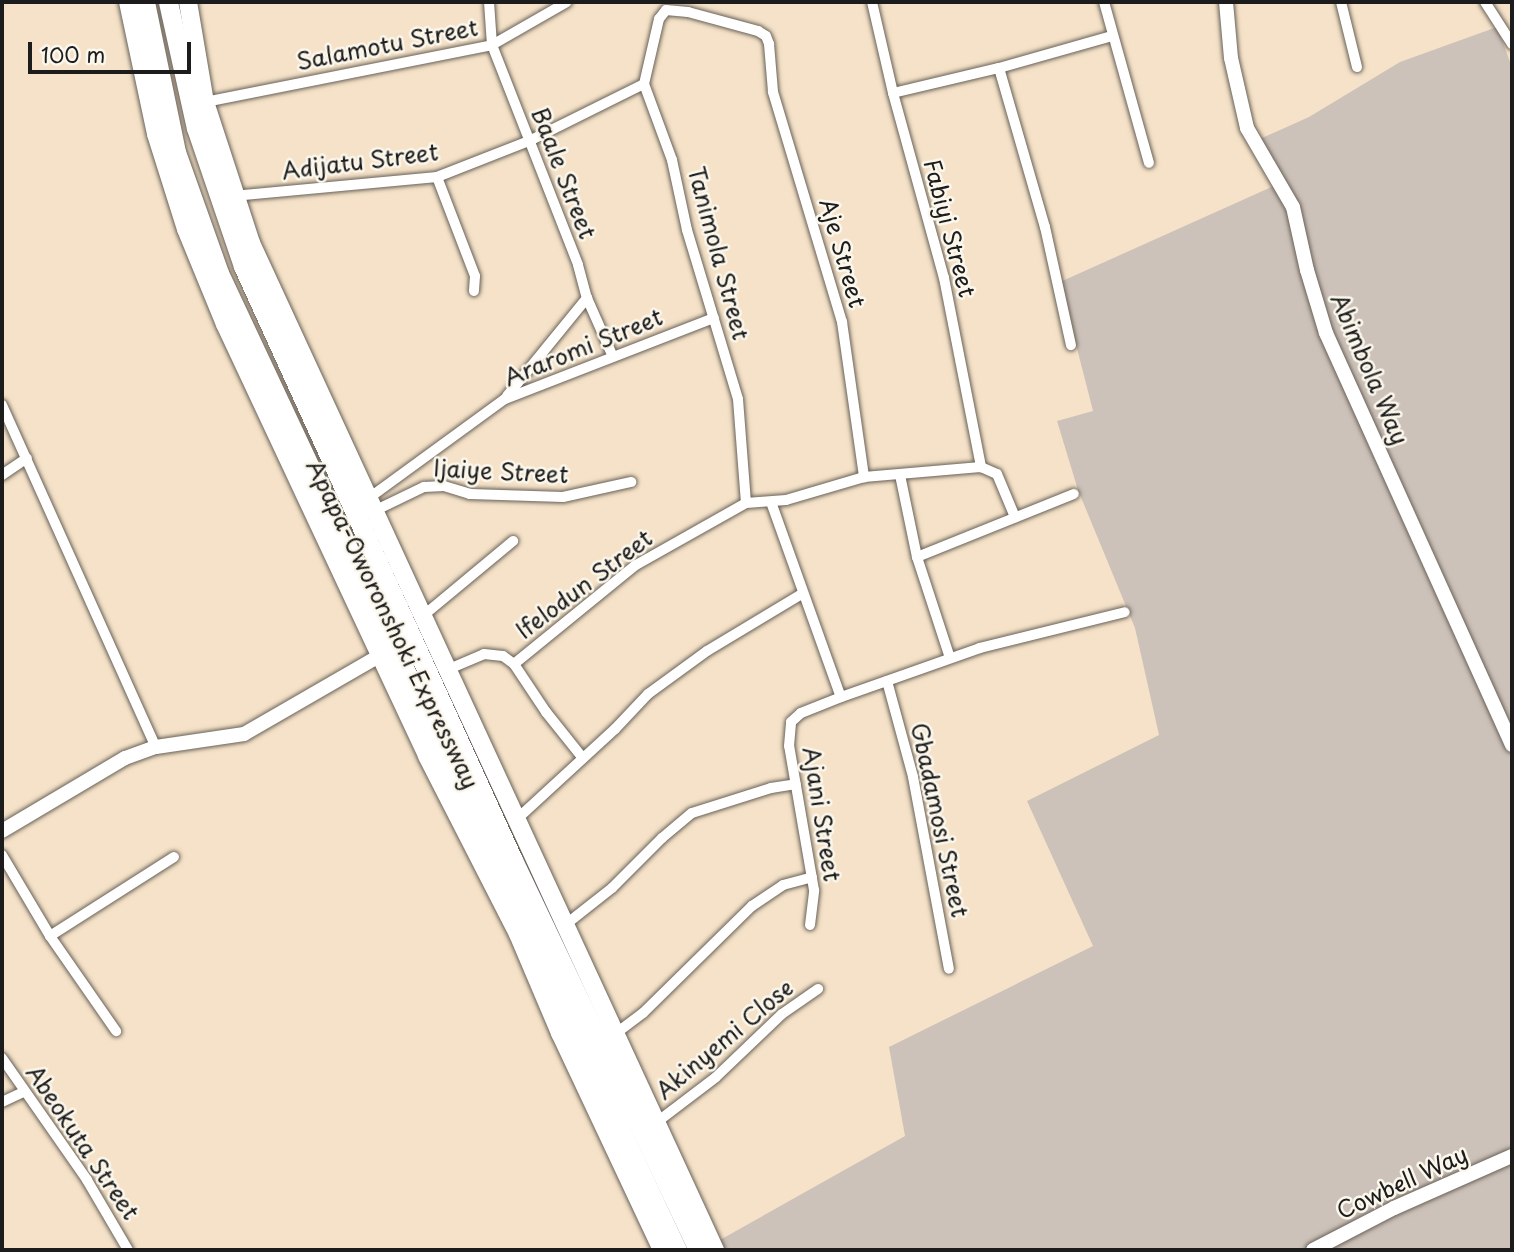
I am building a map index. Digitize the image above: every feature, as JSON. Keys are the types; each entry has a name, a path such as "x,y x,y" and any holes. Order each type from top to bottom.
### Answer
{"highway":[{"name":"Apapa-Oworonshoki Expressway","path":"145,2 176,152 219,273 677,1250"},
{"name":"Apapa-Oworonshoki Expressway","path":"168,2 196,128 243,267 513,860 698,1250"}],"main road":[{"name":"Apapa-Oworonshoki Expressway","path":"128,2 156,134 186,229 255,390 427,756 519,934 572,1061 662,1250"},
{"name":"Apapa-Oworonshoki Expressway","path":"188,2 205,102 233,196 251,243 715,1250"}],"street":[{"name":"Baale Street","path":"489,2 492,45 578,265 587,298 613,357"},
{"name":"Salamotu Street","path":"205,102 492,45 567,2"},
{"name":"Fabiyi Street","path":"872,2 892,93 944,278 981,467"},
{"path":"1104,2 1149,163"},
{"name":"Abimbola Way","path":"1226,2 1231,58 1247,128 1289,195 1326,333 1512,745"},
{"path":"1340,2 1357,67"},
{"path":"1485,2 1512,44"},
{"name":"Aje Street","path":"644,84 659,19 666,10 688,12 766,36 773,92 842,323 864,477"},
{"path":"892,93 999,68 1112,36"},
{"path":"999,68 1045,227 1071,345"},
{"name":"Adijatu Street","path":"233,196 437,177 528,141 644,84"},
{"name":"Tanimola Street","path":"644,84 672,159 687,230 738,400 746,503"},
{"path":"437,177 475,276 474,291"},
{"path":"505,399 587,298"},
{"name":"Araromi Street","path":"371,505 505,399 714,318"},
{"path":"2,405 156,747"},
{"path":"2,475 27,458"},
{"path":"981,467 997,474 1015,517"},
{"name":"Ifelodun Street","path":"514,664 636,565 746,503 771,502 864,477 981,467"},
{"path":"900,475 917,558 950,658"},
{"name":"Ijaiye Street","path":"371,505 424,487 444,485 470,494 563,498 631,482"},
{"path":"917,558 1074,494"},
{"path":"771,502 841,696 950,658 1125,612"},
{"path":"424,615 513,541"},
{"path":"517,819 615,729 648,694 708,651 802,594"},
{"path":"449,669 484,654 503,656 514,664 582,757"},
{"path":"2,831 125,758 156,747 244,734 381,655"},
{"name":"Gbadamosi Street","path":"887,681 913,777 949,969"},
{"name":"Ajani Street","path":"810,925 812,877 789,730 791,722 802,713 841,696"},
{"path":"565,925 612,888 662,838 692,813 759,792 796,784"},
{"path":"2,855 50,936 116,1031"},
{"path":"50,936 174,857"},
{"path":"615,1034 652,1004 752,906 772,891 812,877"},
{"name":"Akinyemi Close","path":"657,1122 716,1077 782,1014 818,989"},
{"name":"Abeokuta Street","path":"2,1058 23,1092 87,1180 128,1250"},
{"path":"2,1102 23,1092"},
{"name":"Cowbell Way","path":"1313,1250 1394,1208 1512,1156"}],"shaded area":[{"path":"1497,27 1512,67 1512,1250 714,1250 711,1245 905,1136 889,1047 1093,946 1027,801 1159,735 1135,628 1078,490 1057,421 1093,411 1060,282 1276,185 1253,142 1309,117 1400,62"}]}
